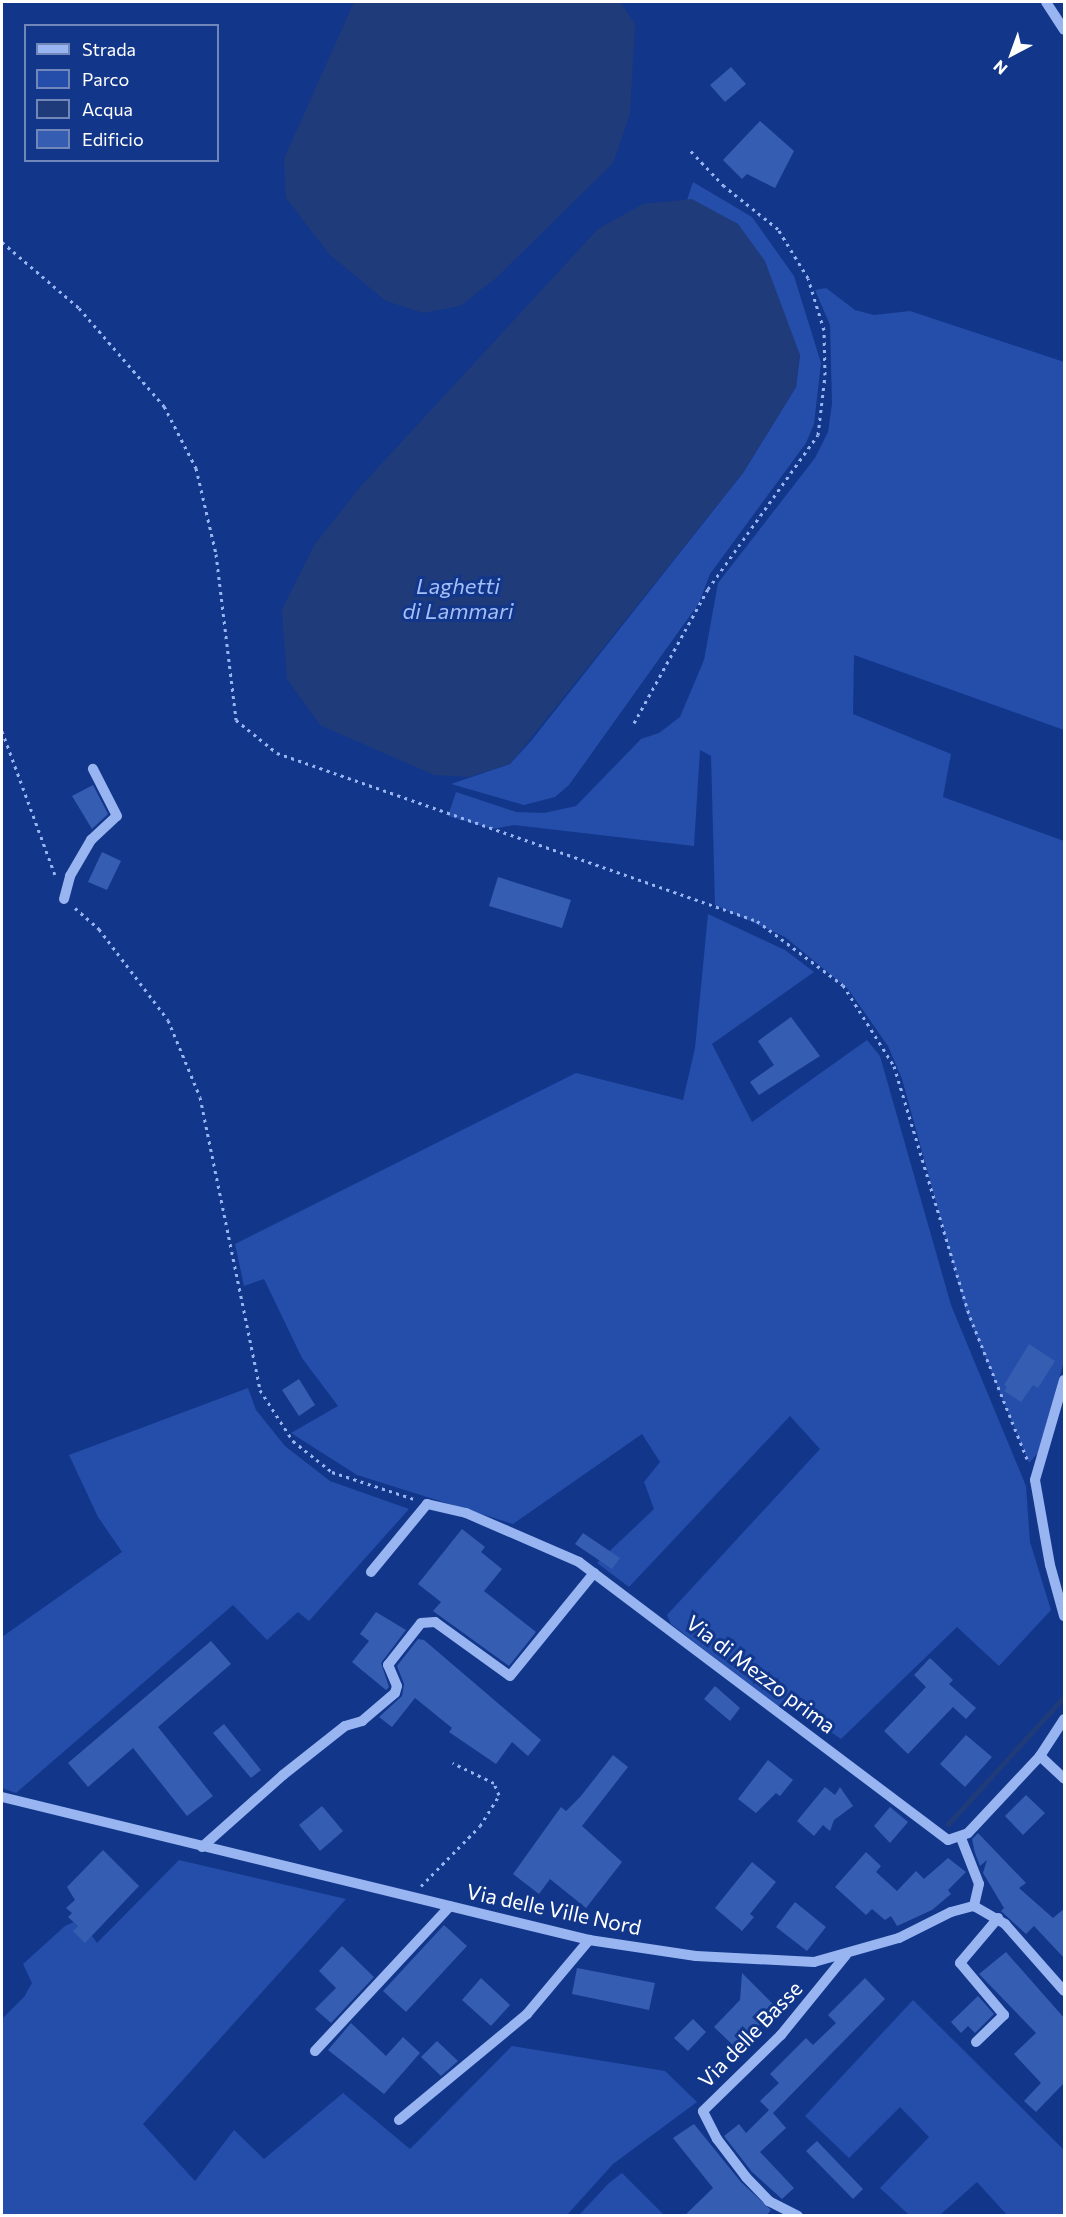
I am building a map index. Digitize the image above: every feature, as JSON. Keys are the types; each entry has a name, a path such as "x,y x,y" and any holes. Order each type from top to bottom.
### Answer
{"street":[{"path":"1046,2 1065,30"},
{"path":"64,899 70,876 92,840 117,816 93,769"},
{"path":"1065,1380 1035,1480 1050,1564 1065,1616"},
{"path":"371,1572 427,1504"},
{"name":"Via di Mezzo prima","path":"427,1504 466,1513 579,1562 948,1839 961,1838"},
{"path":"202,1847 283,1775 345,1726 362,1721 395,1693 397,1686 388,1665 421,1623 429,1619 435,1622 510,1676 594,1573"},
{"path":"1065,1719 1040,1756 961,1838 979,1884 974,1906 998,1918 1065,1991"},
{"path":"1040,1756 1065,1778"},
{"name":"Via delle Ville Nord","path":"2,1797 589,1940 724,1958 814,1962 899,1938 951,1912 974,1906"},
{"path":"315,2050 450,1906"},
{"path":"976,2042 1004,2015 960,1963 998,1918"},
{"path":"399,2120 527,2014 589,1940"},
{"name":"Via delle Basse","path":"798,2216 769,2201 746,2177 717,2139 703,2111 781,2035 846,1954"}],"path":[{"path":"634,723 708,589 818,435 825,375 824,330 808,278 778,229 724,186 688,148"},
{"path":"2,242 79,308 164,406 196,468 216,554 236,720 277,753 757,921 843,985 894,1066 970,1317 1035,1480"},
{"path":"2,731 27,807 64,899 99,929 168,1020 200,1097 260,1390 293,1441 332,1472 427,1504"},
{"path":"414,1898 424,1882 480,1826 499,1795 494,1783 453,1763"}],"green space":[{"path":"693,182 752,217 794,276 821,363 814,424 806,443 710,574 699,603 569,785 555,797 524,805 451,784 510,764 531,741 743,473 796,387 800,355 738,224 687,200"},
{"path":"826,288 855,310 874,315 910,311 1064,362 1064,730 854,655 853,714 951,754 943,797 1064,841 1064,1361 1038,1453 1029,1463 966,1311 902,1079 888,1046 848,989 785,937 715,905 711,756 700,750 694,846 514,825 493,829 448,816 456,792 516,812 544,813 576,806 641,739 659,733 680,717 704,660 718,583 815,458 828,432 832,404 830,325 815,290"},
{"path":"708,914 785,950 814,972 712,1044 752,1122 867,1040 880,1056 951,1305 1026,1486 1030,1542 1051,1610 999,1666 957,1627 841,1739 790,1704 783,1711 671,1624 667,1615 820,1449 790,1416 629,1587 597,1563 654,1509 644,1482 660,1462 642,1434 513,1524 357,1475 291,1433 338,1406 302,1358 264,1279 244,1286 235,1244 576,1073 683,1100 695,1048"},
{"path":"248,1388 256,1410 285,1446 330,1481 409,1509 309,1621 298,1612 267,1640 233,1605 16,1793 2,1788 2,1637 122,1552 98,1517 69,1455"},
{"path":"179,1860 346,1899 143,2124 195,2181 234,2130 264,2159 343,2093 410,2149 512,2046 665,2071 697,2102 613,2164 567,2215 2,2216 2,2019 24,1997 32,1983 23,1964 65,1926 80,1919 97,1943"},
{"path":"913,2000 1064,2150 1064,2215 1007,2215 977,2182 940,2215 909,2215 880,2188 929,2137 900,2107 849,2158 805,2116"},
{"path":"622,2173 664,2215 579,2215 609,2183"}],"water":[{"path":"354,2 620,2 635,24 630,114 613,163 495,279 460,306 423,313 386,301 330,255 286,198 284,159"},
{"name":"Laghetti di Lammari","path":"692,199 738,224 765,261 800,355 796,387 743,473 510,764 469,777 434,775 320,725 287,679 282,609 315,544 361,486 598,229 643,204"}],"building":[{"path":"731,67 746,84 725,102 710,85"},
{"path":"760,121 794,151 775,188 747,174 742,179 723,160"},
{"path":"93,785 108,814 92,829 72,796"},
{"path":"102,852 121,861 107,890 88,882"},
{"path":"498,877 571,900 562,928 489,906"},
{"path":"791,1017 820,1056 759,1095 750,1082 774,1065 758,1041"},
{"path":"1029,1344 1055,1361 1038,1388 1033,1385 1021,1402 1004,1391 1007,1387 1004,1385"},
{"path":"299,1379 315,1405 299,1416 282,1390"},
{"path":"462,1529 485,1547 481,1552 502,1569 484,1591 536,1632 509,1666 433,1611 441,1602 418,1584"},
{"path":"583,1533 620,1558 612,1569 575,1544"},
{"path":"376,1612 406,1630 381,1663 389,1687 386,1690 352,1662 369,1641 360,1634"},
{"path":"418,1639 424,1640 541,1740 528,1756 512,1742 496,1764 449,1732 452,1728 415,1698 392,1727 379,1717 402,1696 404,1684 397,1666"},
{"path":"211,1641 231,1664 158,1727 213,1796 187,1816 133,1748 88,1787 68,1763"},
{"path":"930,1658 953,1680 949,1684 976,1708 966,1719 953,1707 908,1754 884,1731 926,1687 914,1675"},
{"path":"715,1686 740,1708 730,1721 704,1699"},
{"path":"224,1724 261,1770 251,1778 213,1733"},
{"path":"966,1735 992,1757 965,1787 940,1764"},
{"path":"613,1755 628,1767 582,1826 622,1862 586,1908 550,1879 539,1894 513,1874 561,1807 566,1811 581,1796"},
{"path":"768,1760 793,1780 780,1796 776,1793 756,1813 738,1799"},
{"path":"825,1787 835,1795 840,1787 853,1806 834,1820 830,1831 823,1825 814,1836 797,1821"},
{"path":"1026,1795 1045,1813 1023,1835 1005,1816"},
{"path":"322,1806 343,1831 320,1851 299,1825"},
{"path":"890,1807 908,1822 890,1843 874,1826"},
{"path":"978,1833 1026,1883 1019,1888 1053,1918 1065,1908 1065,1959 1034,1926 1026,1934 1001,1911 1004,1908 983,1873 987,1860 980,1866 975,1853 972,1839"},
{"path":"103,1850 139,1886 85,1943 73,1931 78,1926 68,1917 72,1913 66,1908 75,1900 67,1887"},
{"path":"866,1852 881,1866 876,1872 897,1891 916,1871 924,1879 948,1858 966,1872 948,1890 951,1894 932,1910 897,1926 891,1916 885,1920 872,1909 866,1915 835,1887"},
{"path":"752,1862 776,1882 750,1914 754,1917 742,1931 715,1908"},
{"path":"795,1902 826,1927 807,1951 776,1927"},
{"path":"444,1925 467,1946 406,2012 383,1991"},
{"path":"342,1946 374,1977 331,2023 315,2009 336,1988 319,1971"},
{"path":"1006,1952 1065,2019 1065,2082 1036,2112 1024,2101 1041,2083 1014,2054 1036,2033 979,1974"},
{"path":"577,1968 655,1983 649,2010 572,1994"},
{"path":"742,1973 776,2007 737,2049 714,2027 740,2000"},
{"path":"481,1978 510,2005 491,2026 462,2000"},
{"path":"865,1978 885,1999 773,2113 786,2128 760,2152 794,2188 782,2199 752,2172 724,2136 739,2124 746,2133 769,2110 760,2101 779,2083 770,2074 806,2038 813,2045 836,2023 828,2015"},
{"path":"978,1996 994,2014 975,2033 968,2026 961,2033 951,2022"},
{"path":"693,2019 706,2032 688,2051 674,2038"},
{"path":"351,2023 386,2056 403,2037 420,2053 384,2094 328,2050"},
{"path":"437,2041 458,2061 441,2076 421,2057"},
{"path":"694,2124 741,2182 771,2210 766,2216 684,2216 713,2188 673,2138"},
{"path":"817,2141 863,2189 853,2199 806,2151"}],"waterway":[{"path":"948,1824 1064,1697"}]}
